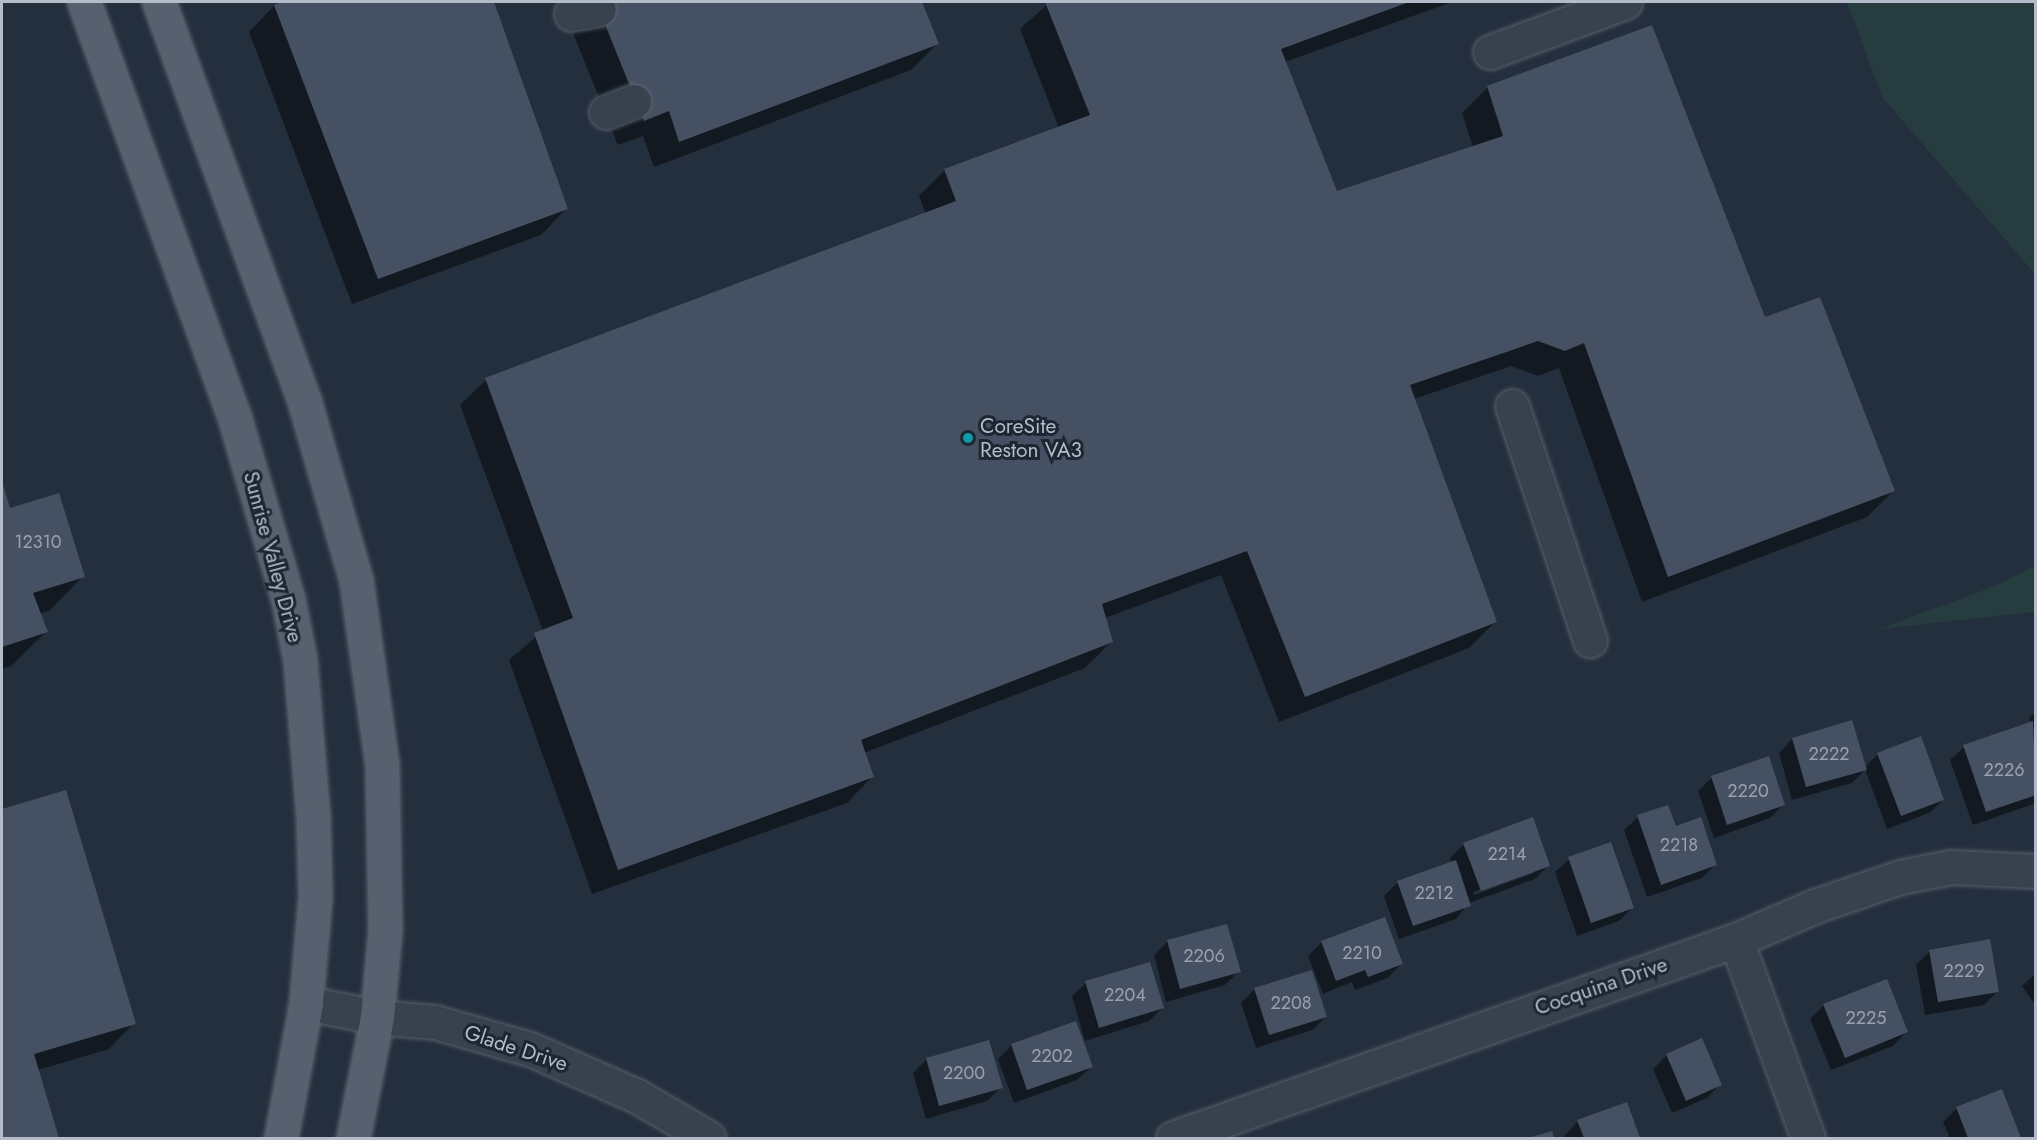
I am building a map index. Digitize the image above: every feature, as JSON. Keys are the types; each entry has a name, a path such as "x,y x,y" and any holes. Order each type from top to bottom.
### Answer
{"main road":[{"name":"Sunrise Valley Drive","path":"84,2 234,416 288,599 300,660 313,818 315,897 306,1003 281,1138"},
{"path":"159,2 304,400 356,579 382,765 385,929 377,1017 353,1138"}],"street":[{"path":"1490,52 1625,2"},
{"path":"1512,406 1590,640"},
{"name":"Cocquina Drive","path":"1173,1138 1736,940 1815,906 1900,877 1951,867 2036,872"},
{"path":"1736,940 1808,1138"},
{"name":"Glade Drive","path":"306,1003 377,1017 435,1022 530,1049 638,1096 710,1138"}],"green space":[{"path":"1847,2 2035,2 2035,274 1882,97"},
{"path":"2035,566 2035,612 1879,629 1995,586"}],"building":[{"path":"282,2 494,2 568,209 378,279 274,5"},
{"path":"596,2 922,2 939,44 679,142 669,111 644,121"},
{"name":"CoreSite Reston VA3","path":"1045,2 1409,2 1281,49 1337,191 1503,136 1487,86 1652,25 1765,317 1820,297 1895,491 1668,577 1584,343 1565,351 1538,341 1410,385 1497,622 1305,697 1247,551 1102,604 1113,642 861,740 874,777 618,870 534,633 573,618 485,378 956,201 944,169 1090,115"},
{"path":"2,481 10,508 59,493 85,577 33,593 48,632 2,647"},
{"path":"1852,720 1867,770 1806,787 1792,738"},
{"path":"2033,721 2036,795 1986,812 1963,745"},
{"path":"1921,736 1944,800 1901,816 1877,753"},
{"path":"1769,756 1785,805 1727,825 1711,776"},
{"path":"66,790 136,1024 34,1054 59,1138 2,1138 2,809"},
{"path":"1668,805 1676,826 1701,817 1717,865 1661,885 1637,815"},
{"path":"1533,817 1550,866 1481,891 1463,843"},
{"path":"1611,842 1634,908 1591,923 1568,857"},
{"path":"1456,860 1471,906 1413,926 1397,881"},
{"path":"1385,917 1403,964 1368,977 1365,970 1336,981 1321,941"},
{"path":"1227,924 1241,972 1180,989 1167,940"},
{"path":"1990,939 1999,992 1938,1002 1929,950"},
{"path":"1150,962 1164,1008 1099,1028 1085,981"},
{"path":"1312,970 1327,1017 1269,1035 1254,988"},
{"path":"1887,979 1908,1032 1845,1058 1823,1004"},
{"path":"1076,1021 1093,1067 1027,1090 1011,1044"},
{"path":"1702,1038 1722,1085 1686,1101 1666,1054"},
{"path":"989,1040 1003,1088 939,1106 926,1058"},
{"path":"2002,1089 2021,1138 1968,1138 1956,1107"},
{"path":"1627,1102 1640,1138 1584,1138 1577,1120"},
{"path":"1552,1131 1554,1138 1528,1138"}],"place":[{"name":"CoreSite Reston VA3","path":"968,438"}]}
